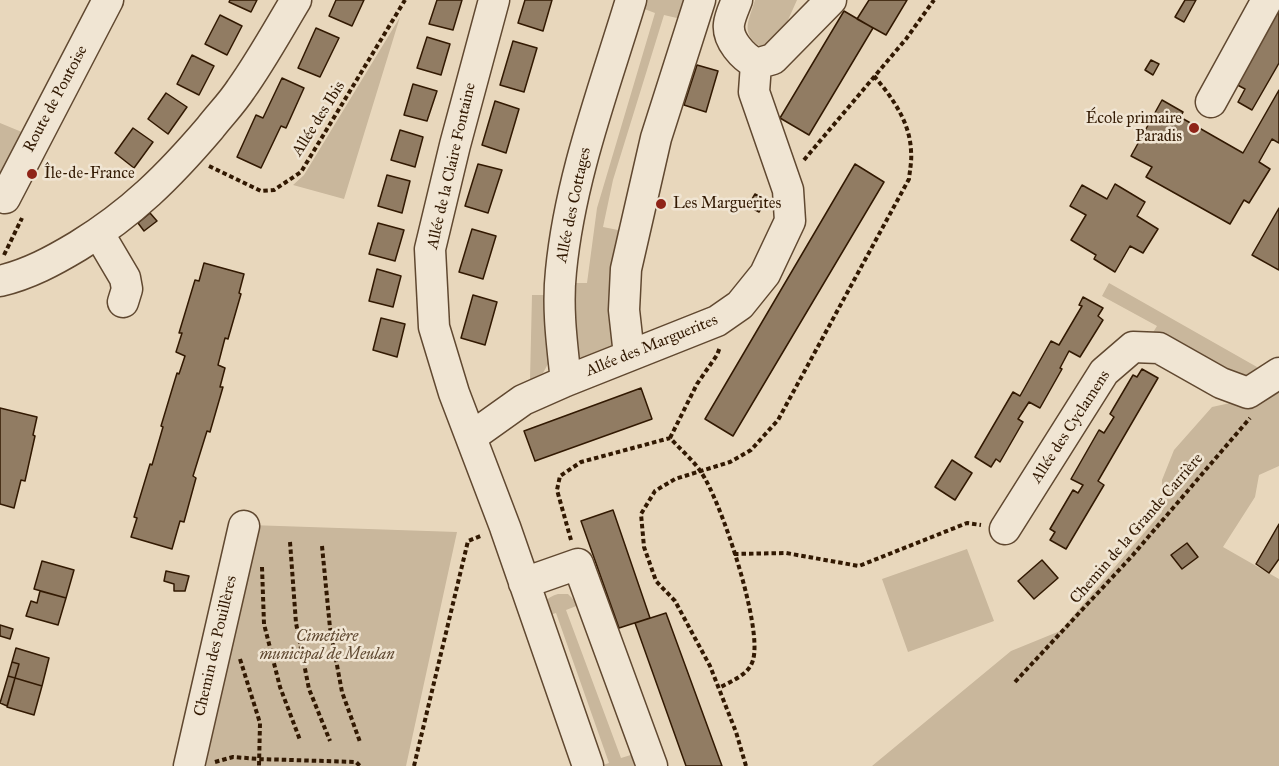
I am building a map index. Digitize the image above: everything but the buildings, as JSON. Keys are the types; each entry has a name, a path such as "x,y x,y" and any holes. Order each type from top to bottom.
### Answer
{"street":[{"name":"Route de Pontoise","path":"2,204 108,0"},
{"path":"0,281 55,261 99,234 130,210 187,155 241,90 296,0"},
{"name":"Allée de la Claire Fontaine","path":"471,437 454,393 434,327 430,249 494,0"},
{"name":"Allée des Cottages","path":"566,381 559,321 561,271 567,227 578,173 630,0"},
{"path":"629,355 624,310 626,269 656,138 700,0"},
{"path":"737,0 729,26 733,40 740,52 756,64 773,59 810,13 831,0"},
{"path":"1211,102 1267,0"},
{"name":"Allée des Marguerites","path":"471,437 523,400 717,321 740,305 765,274 790,221 788,190 754,92 756,64"},
{"path":"99,234 125,278 127,289 123,302"},
{"name":"Allée des Cyclamens","path":"1005,529 1104,372 1133,347 1159,348 1221,383 1248,393 1270,379"},
{"path":"471,437 505,527 588,766"},
{"name":"Chemin des Pouillères","path":"189,766 244,526"},
{"path":"524,583 578,564 652,766"}],"path":[{"name":"Allée des Ibis","path":"187,155 261,191 274,190 301,172 405,0"},
{"path":"785,180 820,142 934,0"},
{"path":"746,766 736,732 710,666 675,601 656,580 644,547 641,514 655,491 675,479 730,462 751,450 778,420 909,179 911,149 905,124 894,100 874,76"},
{"path":"578,564 557,490 560,477 581,462 670,438 697,384 717,355 731,311"},
{"name":"Chemin de la Grande Carrière","path":"1015,682 1132,556 1259,407 1270,379"},
{"path":"670,438 701,471 715,498 747,596 756,640 753,661 745,673 719,688"},
{"path":"734,554 786,553 859,566 967,523 1005,529"},
{"path":"414,766 468,541 505,527"},
{"path":"290,542 296,623 309,689 330,741"},
{"path":"322,546 330,628 340,682 360,742"},
{"path":"262,566 264,624 280,687 300,740"},
{"path":"239,656 260,723 259,766"},
{"path":"210,766 216,761 233,757 356,762 360,766"}],"green space":[{"path":"641,0 687,0 681,19 664,15 613,180 603,227 623,231 613,348 587,363 573,351 571,283 587,283 597,208 655,13 639,7"},
{"path":"755,0 797,0 780,38 762,48 748,32"},
{"path":"400,17 344,199 293,185 304,175"},
{"path":"0,123 29,135 0,180"},
{"path":"1109,283 1257,367 1255,376 1237,379 1152,334 1157,326 1102,296"},
{"path":"532,295 549,295 549,362 543,373 530,380"},
{"path":"1279,382 1279,466 1259,475 1255,497 1223,547 1279,579 1279,766 872,766 1011,651 1060,631 1162,512 1162,480 1174,450 1212,407 1244,400"},
{"name":"Cimetière municipal de Meulan","path":"250,525 457,532 406,766 196,766"},
{"path":"967,549 994,621 908,652 882,579"},
{"path":"568,594 579,605 566,610 621,758 634,754 634,766 600,766 609,763 556,613 543,617 546,602 550,597"}],"place":[{"name":"École primaire Paradis","path":"1194,128"},
{"name":"Île-de-France","path":"32,174"},
{"name":"Les Marguerites","path":"661,204"}]}
